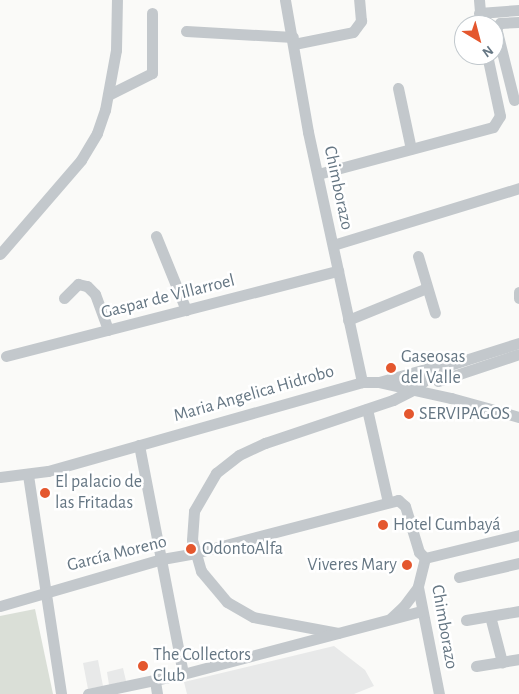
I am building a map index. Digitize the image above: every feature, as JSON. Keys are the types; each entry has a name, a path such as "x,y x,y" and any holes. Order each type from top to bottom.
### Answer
{"street":[{"path":"0,254 81,160 97,133 108,95 116,50 116,0"},
{"name":"Chimborazo","path":"285,0 294,41 308,132 362,382"},
{"path":"186,31 294,41 353,32 361,21 359,0"},
{"path":"479,0 479,13 519,10"},
{"path":"108,95 152,73 152,13"},
{"path":"498,105 516,99 496,28 500,23 519,22"},
{"path":"318,174 493,128 498,122 498,105 490,65"},
{"path":"398,88 411,150"},
{"path":"333,246 519,188"},
{"path":"156,236 186,310"},
{"path":"418,256 435,313"},
{"name":"Gaspar de Villarroel","path":"6,356 338,271"},
{"path":"64,298 78,284 87,286 95,294 108,330"},
{"path":"348,320 427,288"},
{"path":"519,292 519,298"},
{"path":"378,382 429,368 440,368 519,343"},
{"path":"438,381 519,354"},
{"path":"440,368 438,381 451,398"},
{"path":"338,633 253,616 238,610 216,592 201,571 195,553 192,540 194,511 206,485 227,464 265,443 393,400 413,390 440,368"},
{"name":"Maria Angelica Hidrobo","path":"0,477 25,475 362,382 378,382 451,398 519,417"},
{"path":"367,409 388,502 402,502 419,552 425,558 519,534"},
{"path":"139,445 183,674"},
{"path":"0,483 25,475 46,593 61,694"},
{"name":"García Moreno","path":"0,606 162,558 195,553 388,502"},
{"name":"Chimborazo","path":"425,558 418,587 421,611 439,694"},
{"path":"458,577 519,563"},
{"path":"381,623 403,607 418,587"},
{"path":"88,694 183,674 421,611"},
{"path":"466,620 519,611"},
{"path":"490,616 502,662"},
{"path":"476,666 519,659"},
{"path":"155,680 157,694"}],"shaded area":[{"path":"35,609 53,694 0,694 0,616"},
{"path":"334,646 365,670 374,686 354,694 187,694 184,682"},
{"path":"98,660 103,686 88,689 83,663"},
{"path":"123,668 126,681 109,685 107,672"}],"place":[{"name":"Gaseosas del Valle","path":"391,368"},
{"name":"SERVIPAGOS","path":"409,414"},
{"name":"El palacio de las Fritadas","path":"45,493"},
{"name":"Hotel Cumbayá","path":"383,525"},
{"name":"OdontoAlfa","path":"191,549"},
{"name":"Viveres Mary","path":"407,565"},
{"name":"The Collectors Club","path":"143,666"}]}
